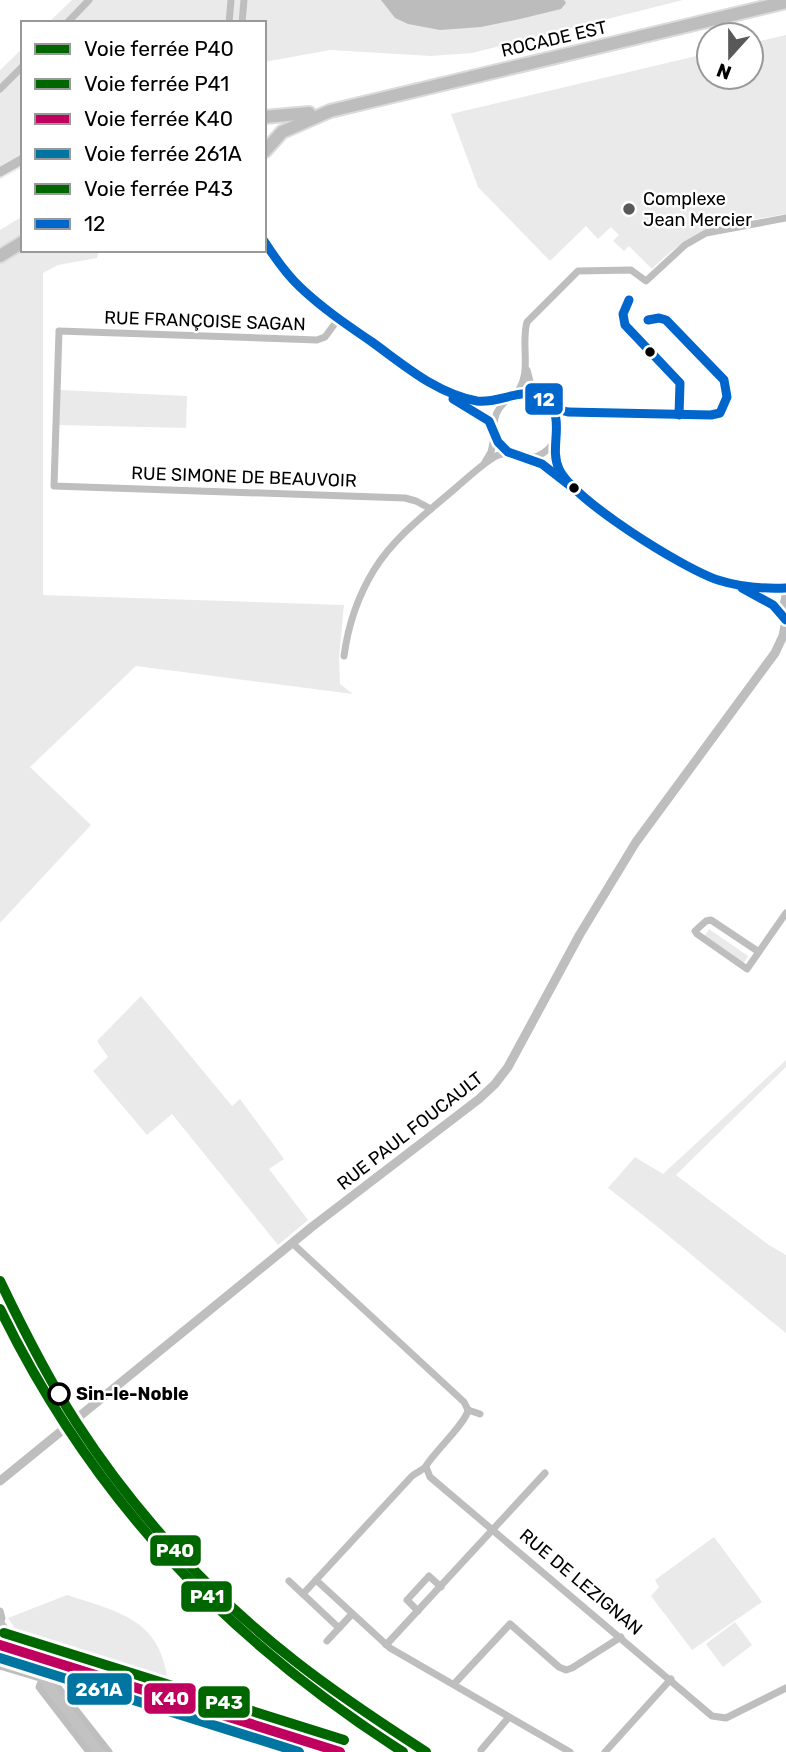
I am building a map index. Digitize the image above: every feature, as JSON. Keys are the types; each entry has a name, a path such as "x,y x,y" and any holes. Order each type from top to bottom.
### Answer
{"main road":[{"name":"ROCADE EST","path":"266,117 330,111 786,2"},
{"name":"ROCADE EST","path":"266,153 282,132 330,111"},
{"path":"0,256 21,243"},
{"path":"0,1624 99,1752"}],"street":[{"path":"68,21 89,0"},
{"path":"229,21 231,0"},
{"path":"242,21 244,0"},
{"path":"0,89 21,68"},
{"path":"0,172 21,160"},
{"path":"482,466 494,446 498,408 521,387 526,362 527,322 578,271 631,270 646,281 685,245 706,233 786,218"},
{"path":"266,244 291,278 339,318 445,394 486,418 500,446 512,455"},
{"name":"RUE FRANÇOISE SAGAN","path":"54,486 59,331 317,340 325,337 339,318"},
{"path":"526,362 531,385 552,406 558,420 558,430 553,443 540,455 526,458"},
{"path":"431,383 453,394 479,402 529,394 544,399"},
{"path":"553,443 556,464 568,484"},
{"path":"344,656 355,611 374,570 400,536 482,466 502,454 526,458 549,468 689,567 760,597 785,618"},
{"name":"RUE SIMONE DE BEAUVOIR","path":"54,486 405,498 431,509"},
{"path":"731,584 768,589 786,588"},
{"name":"RUE PAUL FOUCAULT","path":"0,1481 292,1243 479,1099 499,1080 584,927 623,863 775,653 783,636 786,596"},
{"name":"RUE PAUL FOUCAULT","path":"775,653 786,645"},
{"path":"759,952 711,920 695,931 747,969 759,952 786,913"},
{"path":"292,1243 464,1402 468,1410 480,1414"},
{"path":"303,1594 412,1476 426,1467 429,1458 465,1419 468,1410"},
{"name":"RUE DE LEZIGNAN","path":"426,1467 430,1477 709,1713 726,1718 786,1688"},
{"path":"386,1645 545,1473"},
{"path":"418,1611 407,1600 429,1576 441,1587"},
{"path":"316,1580 386,1645 570,1752"},
{"path":"289,1581 340,1628"},
{"path":"0,1611 0,1624"},
{"path":"327,1641 352,1614"},
{"path":"454,1684 510,1623 556,1665 566,1670 621,1637"},
{"path":"0,1666 59,1688 109,1752"},
{"path":"24,1673 45,1684 89,1752"},
{"path":"605,1752 671,1679"},
{"path":"481,1750 509,1717"}],"shaded area":[{"path":"72,0 683,0 472,53 431,56 330,50 266,62 266,21 50,21"},
{"path":"381,0 564,0 566,3 561,9 520,19 481,27 440,30 408,24 395,18"},
{"path":"786,35 786,214 713,228 684,243 652,269 629,246 624,251 613,241 619,235 611,227 598,239 586,226 550,261 478,187 451,114 695,56 695,91 765,91 765,40"},
{"path":"21,50 21,168 0,179 0,70"},
{"path":"21,217 21,252 98,252 97,258 58,265 43,273 43,595 344,605 339,657 340,684 353,694 136,666 30,767 91,825 0,923 0,230"},
{"path":"60,390 187,396 186,428 59,425"},
{"path":"709,929 748,956 743,964 704,937"},
{"path":"141,996 232,1106 240,1099 284,1159 269,1169 308,1220 278,1245 172,1114 147,1135 93,1071 108,1057 97,1041"},
{"path":"786,1060 786,1067 676,1175 786,1255 786,1333 608,1188 635,1157 663,1174"},
{"path":"714,1537 762,1602 692,1650 651,1596 659,1587 655,1580"},
{"path":"67,1595 124,1615 150,1635 166,1668 169,1692 29,1650 8,1618"},
{"path":"735,1622 752,1645 723,1667 706,1644"}],"rail line":[{"name":"P40","path":"0,1281 36,1353 76,1422 123,1488 175,1550 233,1608 295,1661 426,1752"},
{"name":"P41","path":"0,1309 37,1378 77,1443 122,1503 170,1559 222,1612 278,1662 403,1752"},
{"name":"P43","path":"4,1633 344,1740"},
{"name":"K40","path":"0,1645 340,1752"},
{"name":"261A","path":"0,1658 299,1752"}],"transit line":[{"name":"12","path":"266,244 290,277 317,302 435,385 477,401 520,394 537,395 544,399 555,414 555,451 559,469 585,498 631,532 681,562 718,580 752,587 786,588"},
{"name":"12","path":"629,300 623,314 625,325 680,383 679,415"},
{"name":"12","path":"540,397 556,409 568,412 720,413 727,397 724,380 666,320 648,320"},
{"name":"12","path":"453,399 489,421 498,442 508,452 542,464 569,485"},
{"name":"12","path":"742,588 773,605 786,620"}],"place":[{"name":"Complexe Jean Mercier","path":"629,209"},
{"name":"Sin-le-Noble","path":"59,1394"}]}
